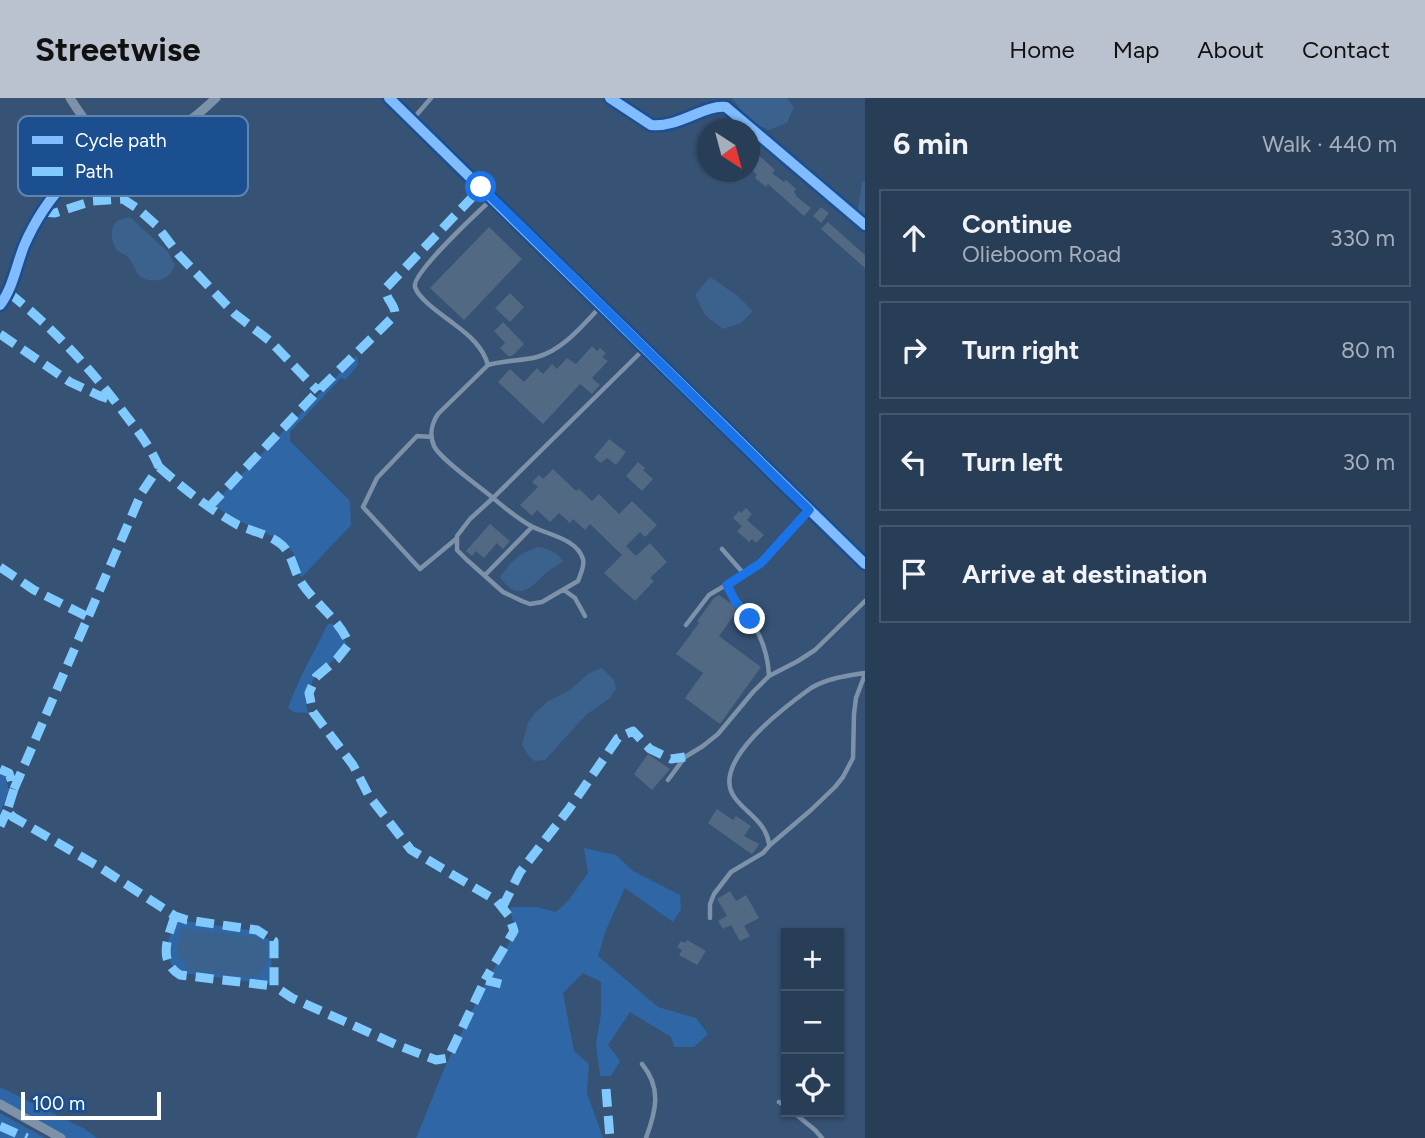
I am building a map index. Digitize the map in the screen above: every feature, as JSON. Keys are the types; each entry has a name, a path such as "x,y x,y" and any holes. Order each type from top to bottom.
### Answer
{"street":[{"path":"70,98 84,116"},
{"path":"195,116 216,98"},
{"path":"389,98 865,564"},
{"path":"610,98 650,125 672,124 718,107 726,107 865,225"},
{"path":"0,305 9,293 24,245 41,212 54,196"},
{"path":"0,1104 61,1138"}],"lane":[{"path":"412,120 431,98"},
{"path":"488,365 485,354 468,335 422,296 415,288 415,282 425,267 492,198"},
{"path":"456,539 457,550 503,592 530,604 542,602 578,581 583,559 574,548 566,541 532,527 443,457 434,446 433,421 488,365 537,357 552,351 602,306"},
{"path":"432,437 417,436 377,478 363,508 420,569 456,539 470,519 644,348"},
{"path":"686,625 709,595 761,563 809,510"},
{"path":"485,575 532,527"},
{"path":"722,549 745,575"},
{"path":"727,585 760,637 767,655 769,676"},
{"path":"564,590 575,598 585,616"},
{"path":"668,780 685,757 718,734 769,676 815,650 865,601"},
{"path":"710,918 713,894 731,872 763,853 811,810 835,787 850,765 853,758 853,714 865,673 836,678 811,688 751,740 732,765 728,782 730,791 762,824 770,845"},
{"path":"642,1064 655,1086 654,1113 646,1138"},
{"path":"800,1117 822,1138"}],"shaded area":[{"path":"732,98 787,98 794,107 787,123 769,130 760,126 760,119 748,119"},
{"path":"865,181 865,219 858,209 862,182"},
{"path":"130,217 168,252 175,265 166,277 153,280 141,277 129,258 115,247 113,226 119,220"},
{"path":"710,277 738,296 753,311 741,323 723,329 705,315 695,295"},
{"path":"356,356 358,365 345,380 341,378 290,432 290,441 350,501 351,525 302,577 293,552 282,541 231,517 217,507 217,500"},
{"path":"538,547 552,551 563,561 528,589 512,589 500,577 516,559"},
{"path":"332,623 347,643 336,658 315,676 305,698 308,713 294,712 288,708 296,687 327,625"},
{"path":"602,668 614,680 616,689 609,699 586,715 545,760 534,761 522,745 528,722 547,702 570,690 589,673"},
{"path":"0,773 5,776 9,790 0,813"},
{"path":"584,848 616,855 633,871 680,895 681,909 673,922 625,888 606,930 598,956 658,1007 696,1018 708,1034 694,1047 674,1047 671,1037 630,1012 608,1045 620,1061 611,1076 600,1076 596,1044 601,1014 601,982 583,973 563,993 574,1051 589,1064 587,1093 603,1138 416,1138 445,1067 485,984 516,931 511,907 537,907 556,912 568,901 588,873"},
{"path":"179,920 256,931 272,942 271,984 182,973 170,963 167,948 174,926"},
{"path":"182,928 259,938 267,944 267,961 261,974 251,977 186,971 187,965 177,955"},
{"path":"0,1087 85,1129 97,1138 63,1138 0,1100"},
{"path":"0,1113 45,1138 0,1138"}],"building":[{"path":"760,156 775,170 772,173 784,182 786,180 796,189 794,192 797,197 811,208 804,216 768,184 766,187 760,182"},
{"path":"821,207 829,213 821,223 813,216"},
{"path":"828,222 865,255 865,268 821,229"},
{"path":"489,227 522,259 464,320 430,288"},
{"path":"510,293 524,307 510,322 495,308"},
{"path":"503,322 524,344 512,356 508,356 500,348 505,343 494,331"},
{"path":"592,346 597,351 600,348 606,353 602,357 608,361 592,378 600,385 592,394 580,384 543,424 498,382 510,369 524,382 537,368 543,374 552,364 557,369 567,358 576,364"},
{"path":"609,439 626,452 616,465 607,458 601,463 594,457"},
{"path":"638,462 653,479 642,491 626,476"},
{"path":"553,469 576,491 579,489 592,501 599,494 619,514 632,501 657,525 645,537 640,532 626,546 636,556 650,543 667,562 650,578 654,581 635,601 604,573 622,555 590,524 585,530 573,519 570,523 559,513 550,522 537,510 532,516 520,505 538,487 532,482 539,475 543,479"},
{"path":"746,508 752,514 747,520 764,535 756,543 752,539 749,542 737,531 742,526 733,518"},
{"path":"490,524 510,541 503,549 497,543 484,558 476,551 472,556 466,551"},
{"path":"719,595 737,611 719,636 761,667 720,724 685,698 703,673 676,654 699,623 697,621"},
{"path":"648,754 670,769 652,790 634,774"},
{"path":"717,809 733,820 736,816 751,826 744,836 759,844 752,854 708,823"},
{"path":"730,891 736,901 746,895 759,918 744,926 750,936 740,941 731,925 723,929 718,921 727,916 717,899"},
{"path":"687,940 706,951 697,965 679,955 682,950 677,947 681,941 685,943"}],"marked path":[{"path":"209,507 318,391 392,318 395,313 386,288 482,187"},
{"path":"41,212 55,213 92,201 123,199 156,225 179,255 235,314 270,341 318,391"},
{"path":"9,293 56,334 98,380 143,439 159,467 142,492 14,789"},
{"path":"0,334 70,382 115,401"},
{"path":"159,467 217,512 282,545 305,588 345,635 349,644 337,659 316,677 309,693 313,712 353,765 369,796 411,850 497,901 509,916 514,931 485,980"},
{"path":"0,567 34,590 88,617"},
{"path":"502,908 520,872 569,809 618,738 633,731 650,749 671,759 685,757"},
{"path":"0,769 9,773 14,789 7,811 13,817 101,868 175,916 257,930 274,941 274,986 292,998 397,1045 436,1060 448,1058 485,980 501,984"},
{"path":"0,826 7,811"},
{"path":"175,916 167,940 166,956 180,975 274,986"},
{"path":"606,1089 610,1138"},
{"path":"0,1126 27,1138"}],"cycle path":[{"path":"389,98 865,564"},
{"path":"610,98 651,125 672,123 709,109 726,107 865,225"},
{"path":"0,305 11,284 28,236 54,196"}],"route":[{"path":"481,187 809,510 761,563 727,585 735,601 750,619"}]}
